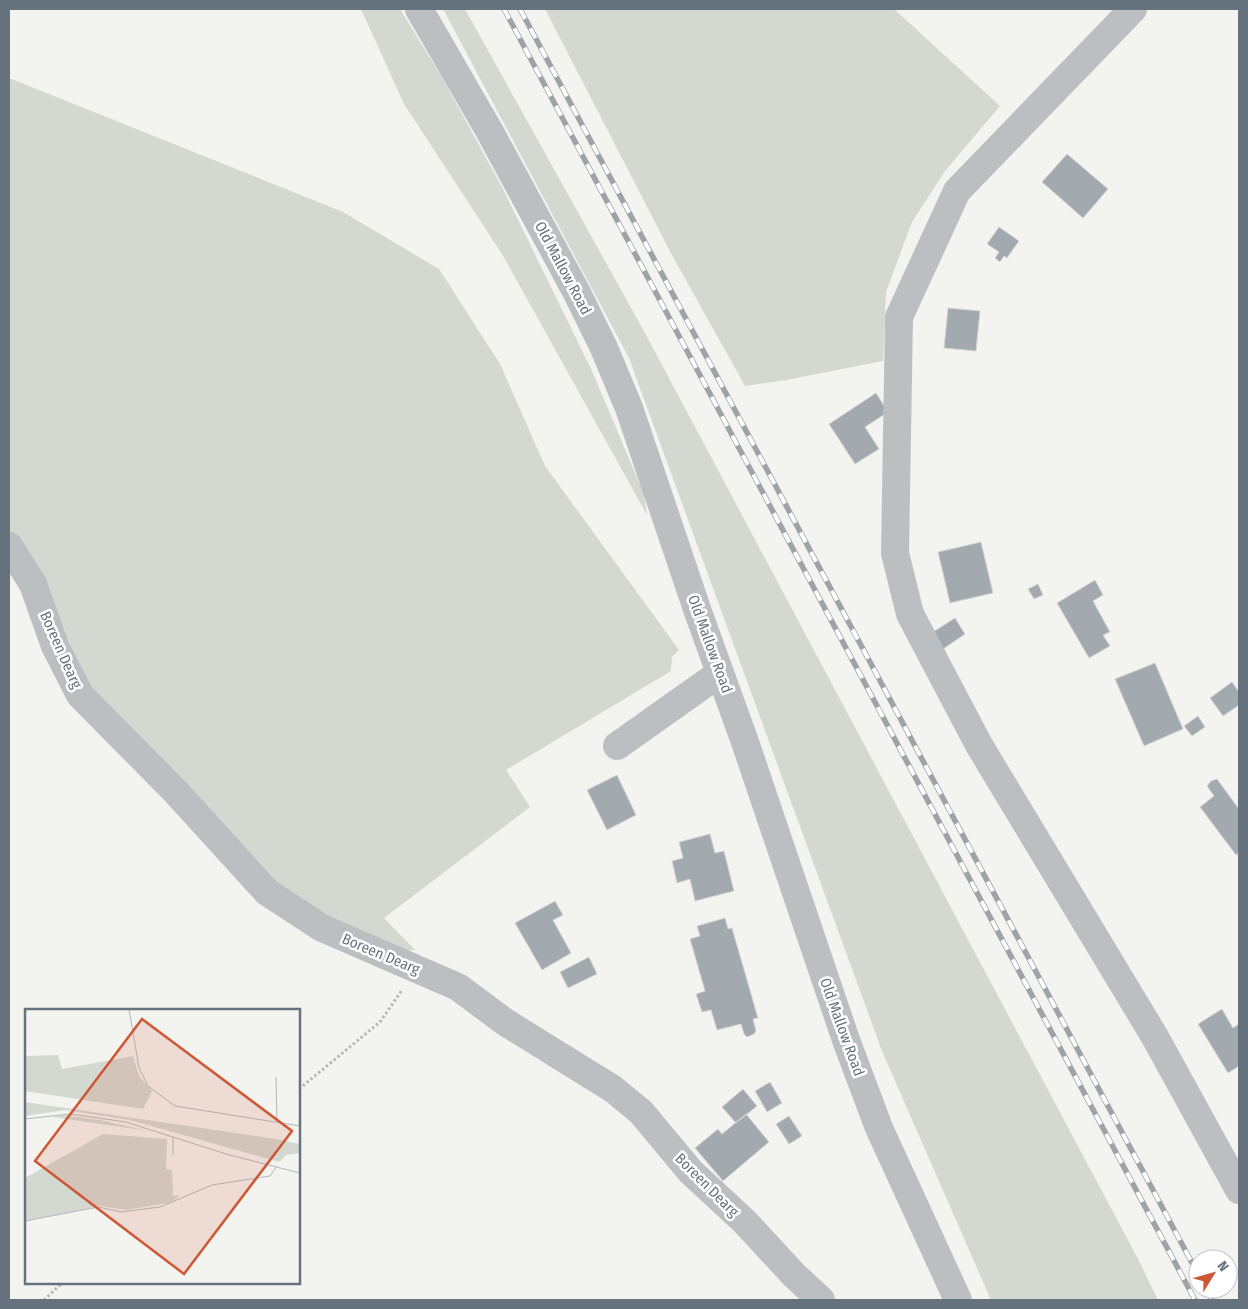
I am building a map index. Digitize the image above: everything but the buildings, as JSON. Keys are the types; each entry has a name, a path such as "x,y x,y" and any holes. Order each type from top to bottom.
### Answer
{"street":[{"name":"Old Mallow Road","path":"419,9 490,132 577,293 604,348 629,408 846,1040 879,1128 958,1300"},
{"path":"1133,9 957,191 899,317 895,553 910,614 979,745 1155,1037 1239,1190"},
{"name":"Boreen Dearg","path":"9,546 33,584 55,646 80,695 176,792 267,892 322,928 458,988 506,1022 613,1089 641,1112 691,1172 745,1222 821,1300"},
{"path":"616,746 720,672"}],"path":[{"path":"300,1088 380,1022 416,969"},
{"path":"44,1300 61,1284"}],"shaded area":[{"path":"361,9 400,9 443,79 503,189 592,371 644,494 647,515 502,254 404,104"},
{"path":"443,9 465,9 645,333 1137,1257 1158,1300 991,1300 882,1051 629,358"},
{"path":"545,9 894,9 1000,106 945,171 912,222 886,292 883,361 745,386 672,255"},
{"path":"9,78 343,212 439,269 500,364 545,466 679,650 672,657 671,671 506,770 530,807 384,918 415,950 396,951 298,906 107,711 70,658 9,537"}],"railway":[{"path":"504,9 1195,1300"},
{"path":"520,9 1188,1255"}]}
